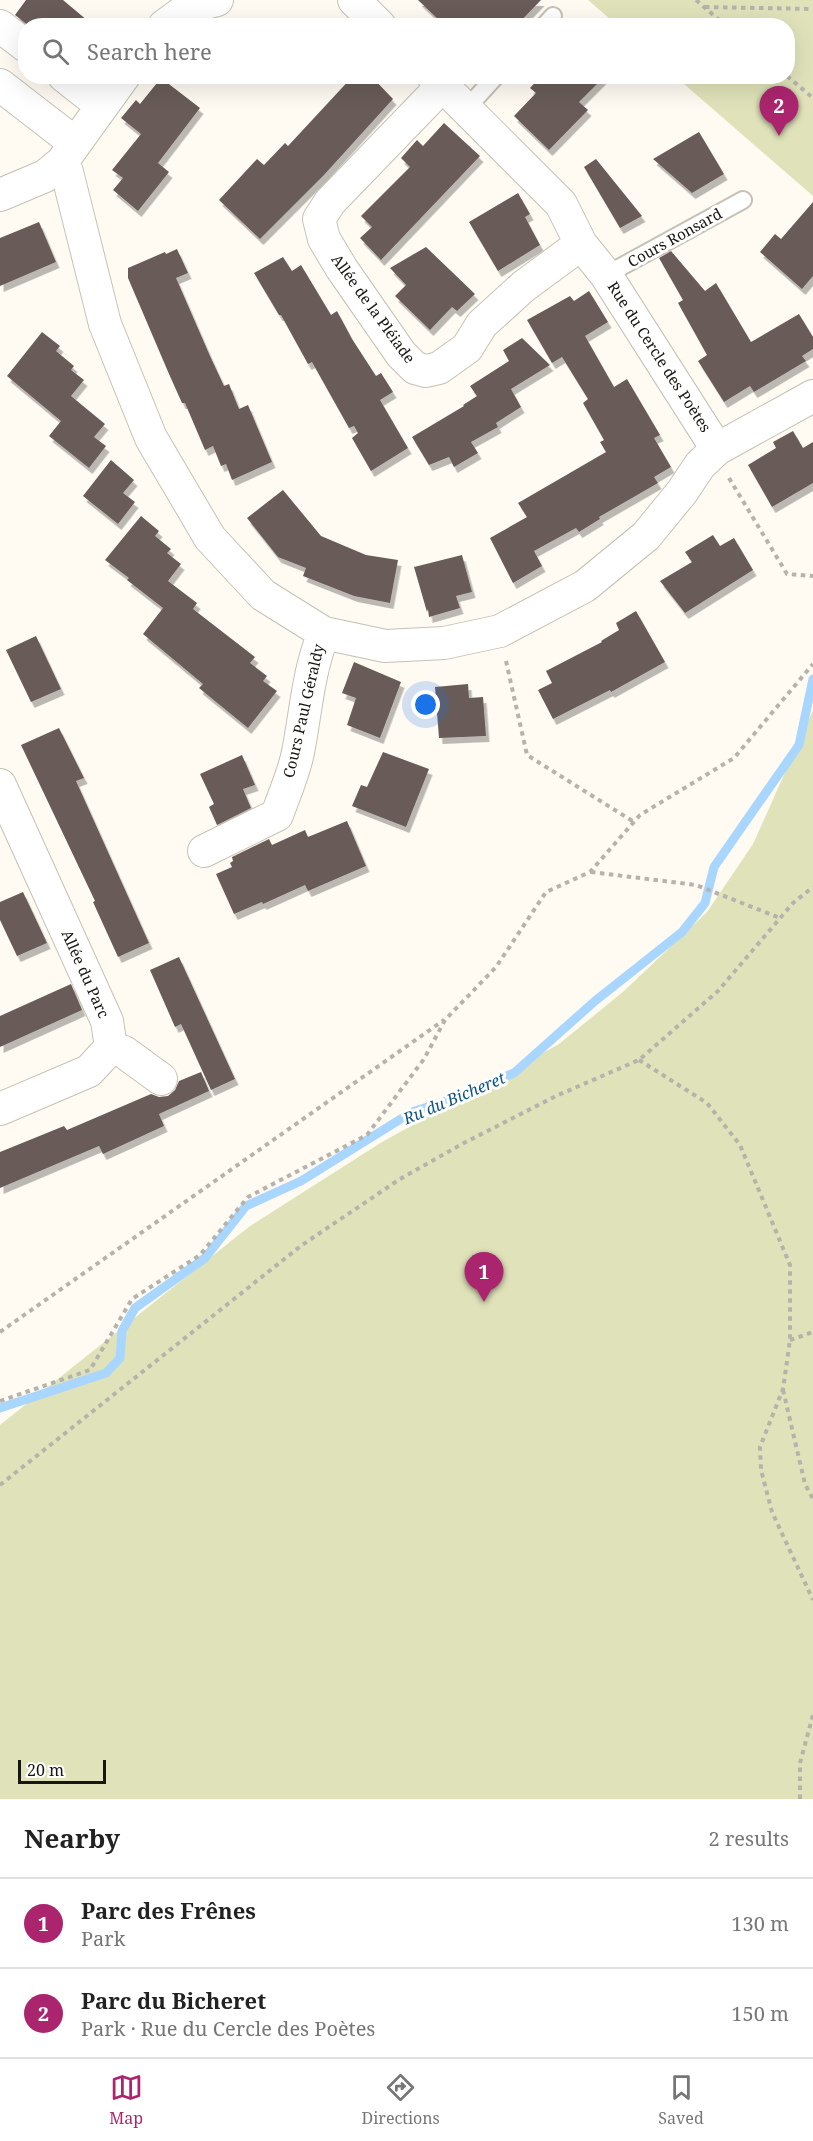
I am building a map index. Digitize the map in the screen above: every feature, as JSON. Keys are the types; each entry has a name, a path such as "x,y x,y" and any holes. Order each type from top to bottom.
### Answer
{"street":[{"path":"175,18 190,7 217,0"},
{"path":"354,0 372,18"},
{"path":"0,26 18,40"},
{"path":"74,84 102,106"},
{"path":"0,195 45,176 68,153 118,84"},
{"name":"Allée de la Pléiade","path":"435,84 330,202 319,219 324,239 342,269 401,354 415,368 426,371 439,368 467,348 482,324 509,298 581,244"},
{"name":"Rue du Cercle des Poètes","path":"68,153 67,172 105,324 151,438 210,538 263,595 324,633 385,646 444,643 500,631 585,586 646,536 682,492 700,465 717,449 606,275 581,244 561,204 441,84"},
{"path":"0,85 68,153"},
{"path":"717,449 813,396"},
{"name":"Cours Paul Géraldy","path":"204,851 277,815 298,754 302,721 317,649 324,633"},
{"name":"Allée du Parc","path":"0,785 107,1021 111,1047"},
{"path":"0,1109 88,1071 111,1047 124,1053 161,1079"}],"lane":[{"path":"466,109 489,84"},
{"name":"Cours Ronsard","path":"606,275 743,200"}],"path":[{"path":"696,0 717,18"},
{"path":"705,7 813,9"},
{"path":"795,83 813,98"},
{"path":"717,449 731,482 787,574 813,576"},
{"path":"500,631 527,755 634,822"},
{"path":"0,1332 445,1020 496,967 546,892 590,872 640,815 734,758 813,664"},
{"path":"590,872 697,886 722,893"},
{"path":"697,886 781,918"},
{"path":"0,1485 302,1245 400,1179 556,1096 639,1060 718,991 793,903 813,887"},
{"path":"0,1401 90,1370 132,1299 200,1255 248,1197 367,1135 424,1059 445,1020"},
{"path":"639,1060 706,1103 740,1145 790,1265 790,1340 783,1389 760,1446 761,1470 772,1512 813,1600"},
{"path":"790,1340 813,1332"},
{"path":"783,1389 805,1484 813,1499"},
{"path":"800,1799 800,1763 813,1715"}],"green space":[{"path":"588,0 813,0 813,196 684,84 795,84 795,18 609,18"},
{"path":"813,710 813,1799 0,1799 0,1425 250,1226 382,1142 559,1044 624,991 707,912 753,844"}],"building":[{"path":"26,0 63,0 84,18 19,18 15,15"},
{"path":"418,0 541,0 524,18 437,18"},
{"path":"156,84 169,84 200,108 158,163 169,172 138,211 113,190 123,178 112,170 141,134 121,118 136,100 140,104"},
{"path":"346,84 379,84 393,99 324,175 260,239 219,200 257,159 264,165 285,143 288,146"},
{"path":"534,84 597,84 579,102 588,110 549,150 514,116 536,93 530,88"},
{"path":"444,123 480,156 381,260 360,238 372,227 361,216 410,167 401,158 417,140 423,146"},
{"path":"699,132 724,174 692,193 653,159"},
{"path":"596,159 642,216 620,228 584,167"},
{"path":"518,193 530,214 525,217 540,245 498,271 469,222"},
{"path":"813,202 813,276 802,289 760,252 775,234 781,239"},
{"path":"39,222 56,262 0,286 0,238"},
{"path":"426,247 475,294 457,311 452,307 430,330 395,296 406,285 390,268"},
{"path":"177,249 188,273 176,278 210,356 224,386 229,384 239,409 248,405 272,462 232,480 226,464 221,466 213,446 205,450 185,403 182,403 169,374 128,278 128,268"},
{"path":"671,251 705,291 716,283 751,342 799,314 813,337 813,349 802,356 806,361 754,392 750,386 724,402 698,361 707,355 678,303 683,300 659,258"},
{"path":"283,257 292,271 301,265 331,315 337,311 376,376 381,373 393,392 380,400 408,448 371,471 352,438 358,433 354,426 349,428 312,362 308,364 254,273"},
{"path":"589,291 608,322 585,336 614,387 627,379 660,435 654,438 671,467 654,477 658,483 599,517 600,519 579,532 576,528 534,551 542,566 513,583 490,538 527,517 518,503 606,452 600,442 604,440 583,403 588,399 562,357 552,363 527,320 570,296 574,301"},
{"path":"42,332 60,346 56,351 74,366 71,370 84,380 71,396 105,424 94,437 106,446 89,468 49,436 61,421 7,376"},
{"path":"522,338 550,365 511,389 521,407 496,423 498,427 471,442 478,453 454,467 449,457 429,465 412,437 477,396 470,386 509,361 503,350"},
{"path":"793,431 803,448 813,442 813,483 772,507 748,465 776,448 773,442"},
{"path":"111,460 134,480 123,493 135,502 118,524 83,496"},
{"path":"283,490 321,536 366,555 398,560 390,603 354,596 303,576 306,568 278,557 247,518"},
{"path":"141,516 159,531 155,536 171,549 167,553 181,564 168,581 197,603 193,609 255,657 250,663 267,676 263,681 277,691 248,728 199,688 203,684 143,634 163,608 105,560"},
{"path":"713,535 720,546 734,538 753,570 685,613 660,581 692,562 685,552"},
{"path":"462,555 472,592 456,596 460,608 429,617 414,567"},
{"path":"636,611 665,662 611,692 610,690 553,719 538,690 552,683 546,671 602,642 619,630 616,623"},
{"path":"36,636 61,689 31,702 6,650"},
{"path":"354,662 401,682 380,738 347,725 356,698 342,693"},
{"path":"468,684 469,698 483,697 486,736 439,738 435,687"},
{"path":"59,728 84,778 76,781 149,943 118,957 93,902 95,901 21,745"},
{"path":"383,752 429,769 406,827 352,806 361,785 367,787"},
{"path":"242,755 255,785 243,789 251,808 217,825 209,807 214,804 200,774"},
{"path":"347,821 366,866 308,891 305,885 234,914 216,874 232,867 230,863 233,861 232,857 269,839 272,845 305,830 308,837"},
{"path":"23,892 47,943 17,956 0,920 0,902"},
{"path":"179,957 235,1079 211,1090 181,1024 175,1027 150,970"},
{"path":"71,984 82,1010 0,1047 0,1016"},
{"path":"201,1072 209,1091 159,1114 164,1126 103,1154 99,1146 0,1188 0,1152 64,1126 67,1130 151,1094 159,1097 168,1096 175,1090 179,1081"}],"waterway":[{"name":"Ru du Bicheret","path":"0,1408 106,1373 120,1358 122,1331 135,1308 205,1258 246,1206 301,1181 412,1112 514,1073 595,1001 682,932 705,903 714,867 799,745 813,679"}],"place":[{"name":"Parc du Bicheret","path":"779,136"},
{"name":"Parc des Frênes","path":"484,1302"}]}
